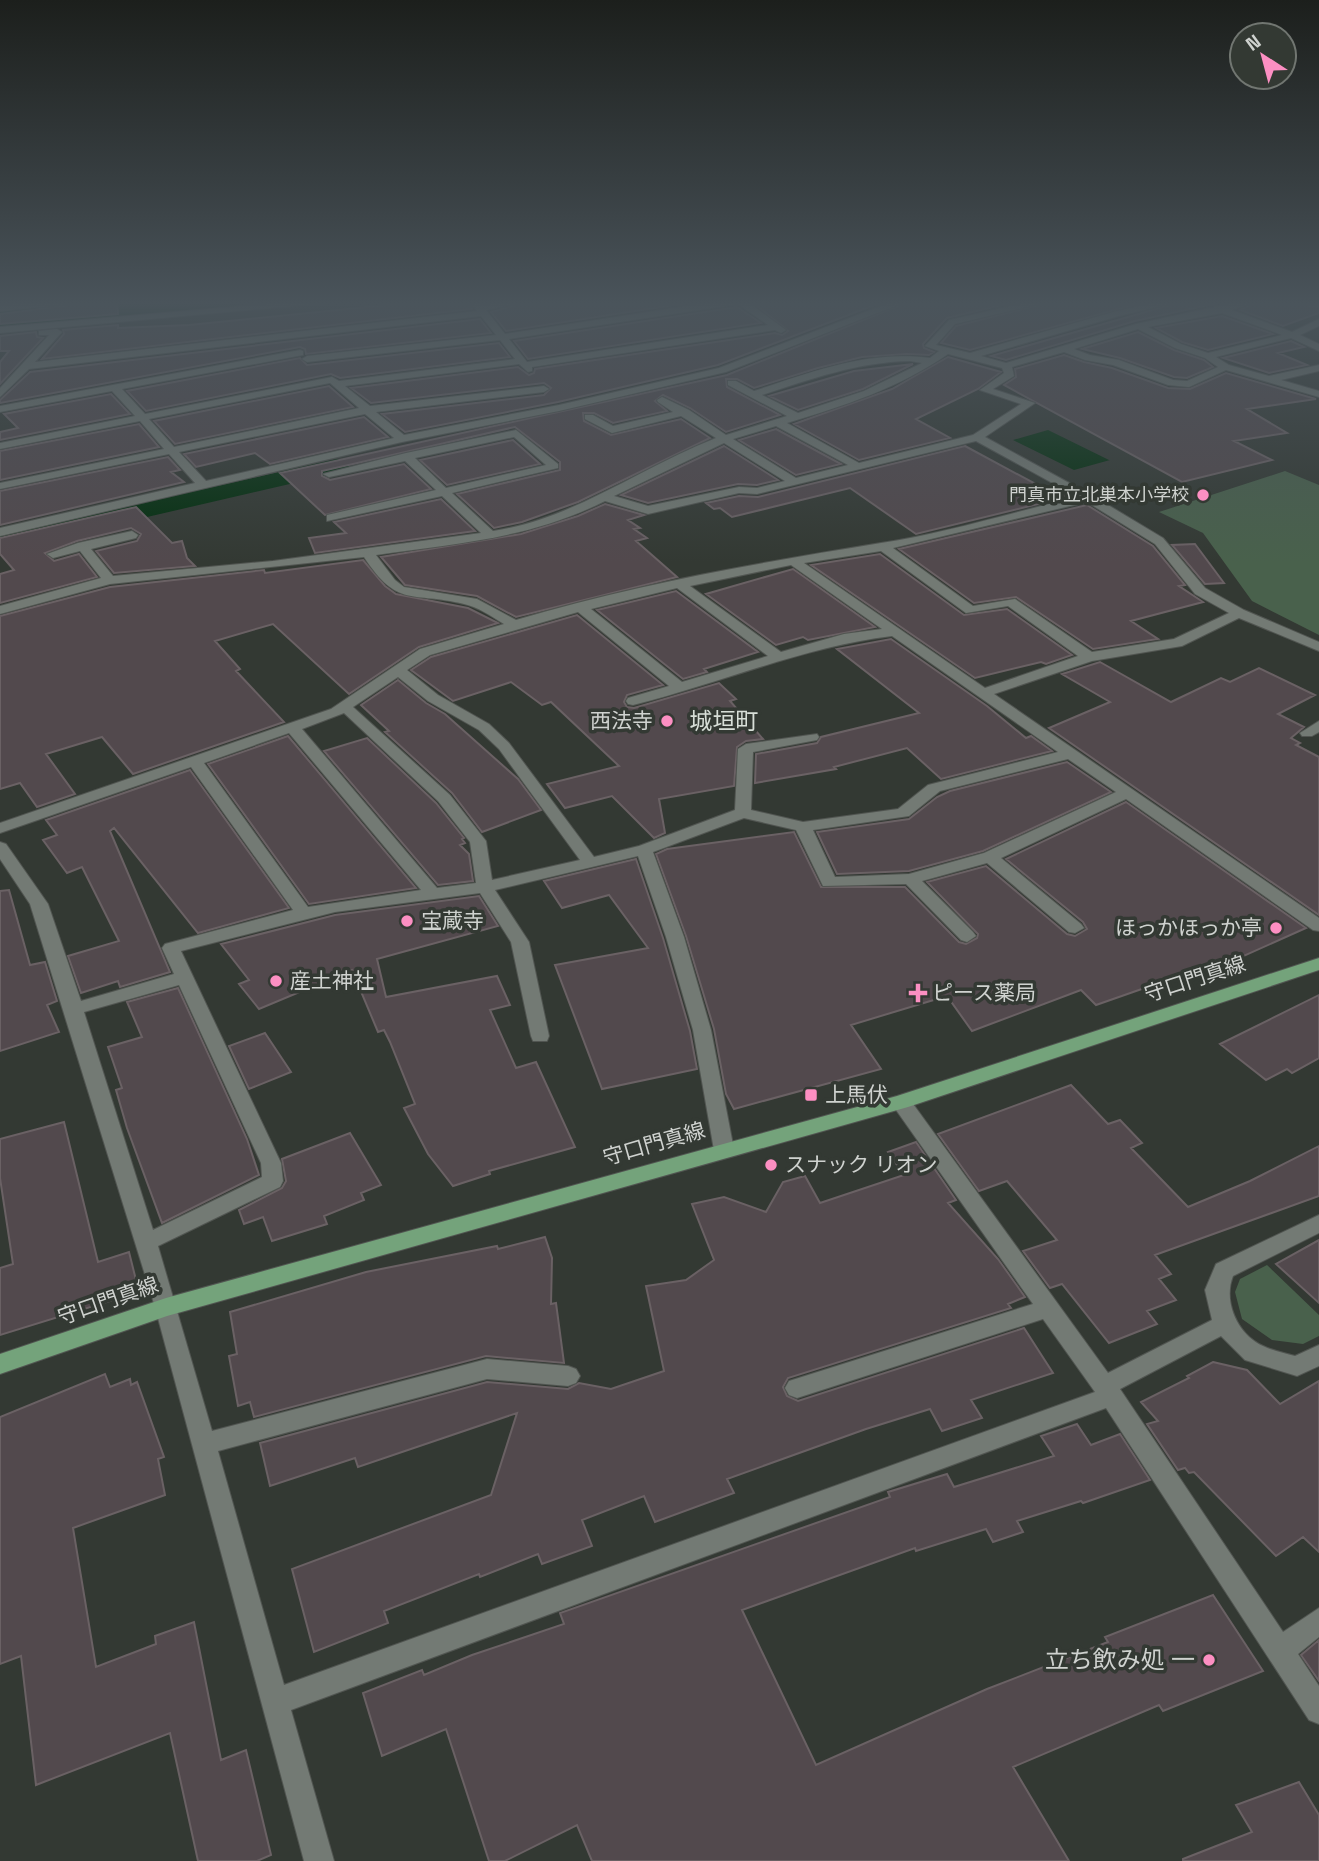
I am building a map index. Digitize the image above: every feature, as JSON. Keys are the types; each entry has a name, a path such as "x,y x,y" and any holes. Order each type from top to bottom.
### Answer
{"main road":[{"name":"守口門真線","path":"0,1363 166,1307 901,1102 1319,964"}],"street":[{"path":"0,409 116,388 202,484"},
{"path":"0,446 303,388"},
{"path":"341,388 402,439"},
{"path":"0,532 402,439 645,388"},
{"path":"742,388 795,416"},
{"path":"754,394 774,388"},
{"path":"0,610 87,584 110,580 368,553 543,524 605,496 659,467 724,439 849,400 878,388"},
{"path":"605,496 648,510 739,490 757,491 977,437 1030,403 985,390 988,388"},
{"path":"1297,388 1319,394"},
{"path":"0,486 367,410 544,389 559,408"},
{"path":"662,400 793,481"},
{"path":"589,417 612,430 685,412"},
{"path":"778,422 857,466"},
{"path":"329,474 516,433 554,466 331,518"},
{"path":"977,437 1089,498 1159,541 1200,591 1239,613 1319,648"},
{"path":"406,456 489,534"},
{"path":"0,828 293,728 344,706 425,652 515,625 679,584 834,552 883,547 1089,498"},
{"path":"53,554 132,535"},
{"path":"82,546 110,580"},
{"path":"883,547 971,610 1010,602 1089,657"},
{"path":"368,553 391,586 411,594 473,602 515,625"},
{"path":"794,562 1319,926"},
{"path":"679,584 779,657"},
{"path":"581,608 681,688"},
{"path":"981,694 1089,657 1177,643 1239,613"},
{"path":"632,701 844,638 893,632"},
{"path":"398,670 433,698 484,727 504,746 590,862"},
{"path":"344,706 444,798 478,841 485,887 520,942 540,1035"},
{"path":"293,728 433,894"},
{"path":"743,813 746,749 812,737"},
{"path":"146,1242 273,1181 271,1163 171,948 335,906 485,887 644,850 743,813 803,827 903,813 934,788 1068,754"},
{"path":"194,760 304,914"},
{"path":"803,827 829,883 910,879 990,857 1128,793"},
{"path":"0,847 40,904 74,1009 166,1307 319,1861"},
{"path":"644,850 675,937 702,1030 724,1150"},
{"path":"990,857 1075,928"},
{"path":"910,879 967,936"},
{"path":"74,1009 184,977"},
{"path":"901,1102 1107,1391 1319,1710"},
{"path":"1319,1223 1224,1270 1216,1290 1224,1324 1253,1353 1297,1366 1319,1355"},
{"path":"797,1388 1048,1308"},
{"path":"274,1703 1107,1391 1224,1324"},
{"path":"203,1444 487,1369 568,1376"},
{"path":"1280,1651 1319,1622"}],"shaded area":[{"path":"1048,430 1110,460 1074,470 1013,440"},
{"path":"1285,471 1319,485 1319,635 1252,601 1203,533 1159,512"},
{"path":"1267,1265 1319,1315 1319,1336 1303,1344 1272,1340 1242,1319 1235,1292 1240,1279"}],"building":[{"path":"13,388 81,388 0,403"},
{"path":"144,388 262,388 146,411 127,391"},
{"path":"320,388 331,388 353,407 175,444 154,421"},
{"path":"352,388 502,388 371,403"},
{"path":"551,388 619,388 405,432 382,414 544,395"},
{"path":"668,388 729,388 780,415 726,432 690,408 663,395 655,401 667,411 613,423 594,413 583,413 584,421 611,435 681,419 710,438 578,502 522,522 494,528 457,494 560,470 560,462 515,427 322,471 322,476 330,480 404,464 431,489 325,515 280,473"},
{"path":"797,388 865,388 798,410 769,396"},
{"path":"980,388 916,419 950,438 859,460 794,424 892,389"},
{"path":"1009,388 1277,388 1316,399 1247,409 1287,433 1234,441 1272,460 1182,482"},
{"path":"111,394 130,414 0,440 0,432 18,428 4,414"},
{"path":"364,417 388,437 270,464 255,453 196,467 184,454"},
{"path":"139,424 159,447 0,480 0,451"},
{"path":"776,429 841,464 796,475 739,440"},
{"path":"513,440 540,464 447,485 420,460"},
{"path":"724,446 778,480 757,485 738,484 648,503 621,495"},
{"path":"965,446 1043,488 1053,486 1071,496 916,534 850,488 732,517 720,508 714,509 706,503 739,496 758,497"},
{"path":"168,457 180,470 171,472 184,482 0,525 0,491"},
{"path":"441,499 475,531 315,553 309,538 346,533 334,522"},
{"path":"605,504 644,515 628,520 640,528 634,529 647,538 636,541 677,577 516,617 477,596 405,585 381,557 521,534 578,516"},
{"path":"1087,505 1153,546 1185,585 1179,586 1203,602 1131,621 1158,639 1093,649 1016,597 974,603 899,549"},
{"path":"136,507 172,543 182,541 187,558 195,566 114,573 96,551 137,541 141,534 131,528 77,541 45,553 54,561 79,554 97,577 0,603 0,574 14,570 0,554 0,538"},
{"path":"1195,544 1224,583 1205,584 1172,545"},
{"path":"880,554 964,615 1007,609 1072,655 1046,664 1041,662 975,678 811,565"},
{"path":"363,560 385,586 396,594 468,608 498,623 419,647 349,694 273,624 215,641 240,669 236,671 284,722 133,774 102,737 46,754 75,794 37,807 20,783 0,789 0,616 110,587 264,570 265,573"},
{"path":"793,569 875,627 808,640 803,637 776,645 706,594"},
{"path":"676,591 758,652 704,669 707,672 683,679 597,610"},
{"path":"577,615 663,685 627,695 624,702 627,707 634,708 719,683 736,699 730,701 763,739 746,741 737,747 734,786 659,799 665,833 654,838 612,796 565,808 547,784 619,766 551,702 542,705 511,682 453,701 411,670 431,657"},
{"path":"891,639 987,706 1026,738 1031,736 1052,751 941,779 907,748 834,767 836,769 755,783 756,754 817,743 821,737 919,713 837,649"},
{"path":"1100,662 1171,702 1221,678 1230,682 1259,668 1315,695 1278,714 1304,727 1291,738 1300,743 1296,745 1319,757 1319,915 1049,728 1110,702 1062,674"},
{"path":"398,680 426,703 445,714 518,779 541,810 482,832 452,793 385,732 389,731 361,705"},
{"path":"288,736 416,888 309,904 208,764"},
{"path":"367,738 436,803 464,838 462,839 465,843 460,845 469,854 473,881 438,885 324,751"},
{"path":"1067,762 1111,792 983,851 909,871 837,874 817,832 909,819 937,797 950,791"},
{"path":"190,770 289,908 198,933 114,828 110,831 170,972 120,987 118,981 81,993 68,956 119,941 82,867 67,873 43,840 57,835 46,820"},
{"path":"1126,802 1306,928 1237,959 1233,957 1096,1005 1081,990 972,1031 947,996 851,1025 881,1069 734,1109 726,1094 714,1029 686,936 656,854 667,849 794,832 821,887 905,887 959,942 966,944 977,938 978,934 927,882 986,866 1067,934 1075,936 1087,929 1083,922 1006,859"},
{"path":"636,859 663,938 690,1031 697,1069 602,1089 555,965 648,948 609,895 562,908 544,881"},
{"path":"9,890 30,965 45,962 57,1001 47,1005 59,1032 0,1051 0,891"},
{"path":"479,896 498,926 377,959 386,997 497,976 510,1005 490,1010 516,1068 536,1062 575,1147 489,1171 490,1174 453,1186 428,1154 404,1108 415,1104 390,1042 384,1030 378,1032 352,970 259,1009 239,984 249,980 221,944 335,915"},
{"path":"178,988 247,1139 259,1175 162,1223 127,1128 116,1090 122,1088 108,1047 142,1037 127,1002"},
{"path":"1319,995 1319,1058 1292,1073 1287,1069 1266,1080 1220,1044"},
{"path":"265,1033 291,1072 249,1089 229,1046"},
{"path":"1071,1085 1108,1124 1120,1120 1142,1143 1131,1148 1188,1207 1250,1181 1319,1146 1319,1196 1155,1255 1171,1274 1159,1279 1176,1300 1147,1311 1157,1324 1109,1343 1062,1284 1050,1288 1023,1251 1057,1240 1007,1181 979,1191 938,1134"},
{"path":"64,1122 98,1262 129,1252 139,1292 0,1335 0,1268 13,1264 0,1178 0,1139"},
{"path":"350,1133 381,1185 361,1193 364,1200 324,1216 327,1224 272,1241 263,1217 244,1224 239,1210 282,1188 286,1181 282,1159"},
{"path":"916,1142 956,1200 948,1203 998,1259 1025,1297 1008,1304 1011,1308 788,1378 783,1387 787,1396 798,1401 1024,1328 1053,1373 971,1400 982,1418 942,1431 930,1409 866,1429 727,1479 734,1493 655,1522 644,1496 582,1520 592,1546 542,1564 538,1554 480,1577 479,1574 384,1611 388,1623 314,1652 292,1569 491,1495 517,1413 358,1467 355,1458 270,1486 260,1443 487,1382 568,1389 579,1383 611,1389 664,1371 646,1286 686,1280 714,1260 692,1204 724,1197 766,1212 783,1182 805,1176 820,1203 904,1175 888,1152"},
{"path":"545,1237 552,1258 551,1304 556,1303 564,1363 486,1356 254,1417 250,1402 238,1406 229,1356 237,1354 230,1312 366,1272 497,1246 498,1249"},
{"path":"1319,1240 1319,1303 1276,1264"},
{"path":"1213,1362 1247,1370 1280,1404 1319,1381 1319,1552 1303,1537 1276,1556 1194,1472 1189,1473 1185,1468 1178,1470 1147,1424 1158,1421 1141,1402 1189,1378 1187,1376"},
{"path":"105,1374 110,1387 130,1379 131,1385 137,1382 164,1457 158,1459 165,1495 73,1528 96,1667 156,1644 155,1636 194,1622 221,1760 246,1750 271,1855 257,1861 198,1861 170,1733 36,1785 21,1656 0,1664 0,1417"},
{"path":"1077,1424 1091,1445 1120,1434 1150,1480 1083,1503 1081,1501 1017,1521 1023,1532 993,1542 986,1529 916,1551 915,1548 742,1610 816,1765 987,1689 1108,1642 1105,1637 1213,1595 1263,1671 1163,1711 1159,1705 1013,1767 1069,1861 592,1861 577,1825 505,1861 489,1861 446,1729 382,1756 363,1693 422,1670 424,1675 472,1655 564,1624 560,1613 890,1497 888,1492 947,1474 954,1487 1054,1456 1041,1436"},
{"path":"1319,1640 1319,1681 1301,1655"},
{"path":"1299,1782 1319,1815 1319,1861 1183,1861 1252,1832 1236,1805"}],"waterway":[{"path":"0,543 337,466"}],"place":[{"name":"門真市立北巣本小学校","path":"1203,495"},
{"name":"西法寺","path":"667,721"},
{"name":"宝蔵寺","path":"407,921"},
{"name":"ほっかほっか亭","path":"1276,928"},
{"name":"産土神社","path":"276,981"},
{"name":"ピース薬局","path":"918,993"},
{"name":"上馬伏","path":"811,1095"},
{"name":"スナック リオン","path":"771,1165"},
{"name":"立ち飲み処 一","path":"1209,1660"}],"district":[{"name":"城垣町","path":"724,721"}]}
